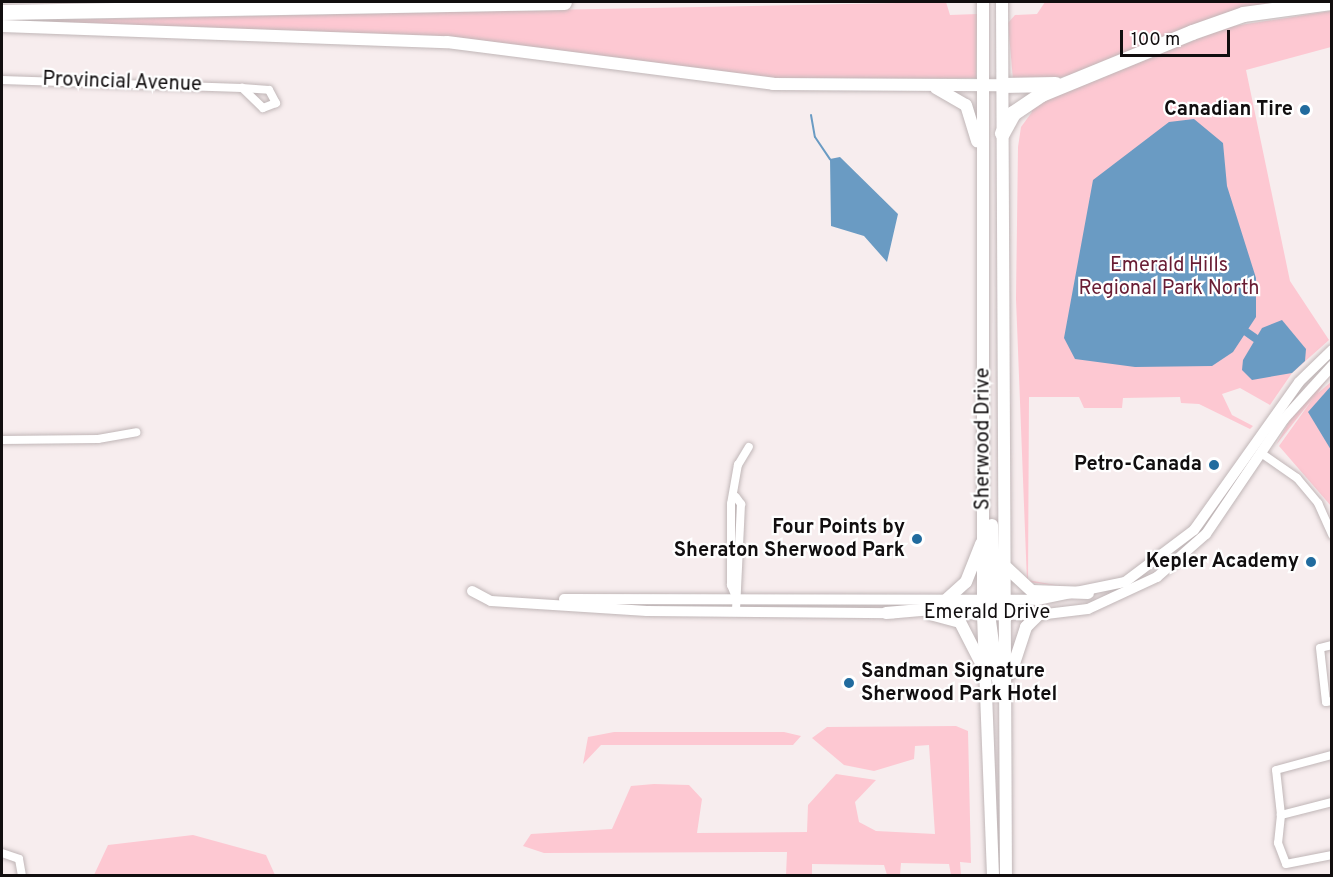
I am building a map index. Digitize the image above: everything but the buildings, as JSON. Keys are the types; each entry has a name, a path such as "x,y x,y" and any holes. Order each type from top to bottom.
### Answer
{"highway":[{"path":"2,12 564,2"},
{"path":"1002,134 1024,105 1242,14 1332,2"},
{"path":"1002,85 1088,79"}],"main road":[{"name":"Sherwood Drive","path":"991,605 1007,568 1002,6"},
{"name":"Sherwood Drive","path":"983,7 984,537 991,605 985,674 993,768 993,876"},
{"path":"2,26 447,42 773,84 1002,85"},
{"path":"933,86 957,97 971,114 983,190"},
{"path":"984,490 991,506 991,605 1006,714"},
{"path":"948,599 966,582 984,537"},
{"path":"1007,568 1032,591 1089,593"},
{"name":"Sherwood Drive","path":"991,605 1007,616 1006,862 1008,876"},
{"path":"886,613 991,605"},
{"path":"930,614 960,622 985,674"},
{"path":"1006,688 1026,627 1038,615"}],"street":[{"name":"Provincial Avenue","path":"2,80 242,88"},
{"name":"Emerald Drive","path":"534,601 736,612 930,614 1089,593 1145,571 1180,544 1227,488 1299,382 1332,350"},
{"name":"Emerald Drive","path":"1007,616 1088,609 1157,577 1206,534 1261,453 1332,366"},
{"path":"2,440 98,439 136,432"},
{"path":"736,612 736,597 731,585 731,504 736,497 738,465 749,447"},
{"path":"1261,453 1297,478 1317,503 1332,535"},
{"name":"Emerald Drive","path":"472,591 491,601 736,597 948,599 969,600 991,605"},
{"path":"1332,645 1320,648 1326,702 1332,701"},
{"path":"1331,856 1286,864 1278,843 1281,815 1276,770 1332,755"},
{"path":"1281,815 1332,802"},
{"path":"2,853 19,858 22,876"}],"green space":[{"path":"946,2 950,15 977,14 976,78 783,80 416,35 2,21"},
{"path":"1045,2 1319,2 1295,3 1087,72 1042,81 1013,80 1008,23 1015,15 1037,14"},
{"name":"Emerald Hills Regional Park North","path":"1331,11 1331,47 1246,70 1290,281 1329,340 1292,373 1270,405 1240,388 1222,394 1232,415 1253,426 1250,429 1199,404 1181,403 1180,397 1123,398 1122,408 1084,408 1079,397 1029,397 1028,580 1061,586 1027,582 1016,299 1018,147 1021,127 1032,112 1029,107 1227,27"},
{"path":"1331,373 1318,393 1331,382 1331,506 1279,446 1314,397 1276,445 1291,418"},
{"path":"956,726 968,731 971,863 960,862 961,875 951,875 949,864 901,863 900,875 887,875 884,865 812,864 812,875 786,875 787,852 544,853 523,846 531,834 612,829 631,786 654,784 689,785 702,799 697,833 807,832 808,805 836,774 876,780 855,802 859,822 876,831 935,834 929,745 915,746 914,759 874,771 844,765 812,738 827,727"},
{"path":"614,732 784,732 801,736 793,745 601,745 583,764 588,737"},
{"path":"193,835 266,855 275,875 94,875 108,845"}],"water":[{"path":"1194,119 1223,143 1227,186 1256,278 1256,317 1233,352 1212,366 1135,367 1075,359 1064,338 1093,180 1169,122"},
{"path":"840,157 898,214 887,262 864,236 831,226 830,159"},
{"path":"1282,320 1306,349 1305,361 1292,373 1252,380 1242,370 1243,360 1262,328"},
{"path":"1331,386 1331,450 1308,412"}],"waterway":[{"path":"811,115 815,137 830,159"},
{"path":"1245,331 1255,338"}],"place":[{"name":"Canadian Tire","path":"1305,110"},
{"name":"Petro-Canada","path":"1214,465"},
{"name":"Four Points by Sheraton Sherwood Park","path":"917,539"},
{"name":"Kepler Academy","path":"1311,562"},
{"name":"Sandman Signature Sherwood Park Hotel","path":"849,683"}]}
